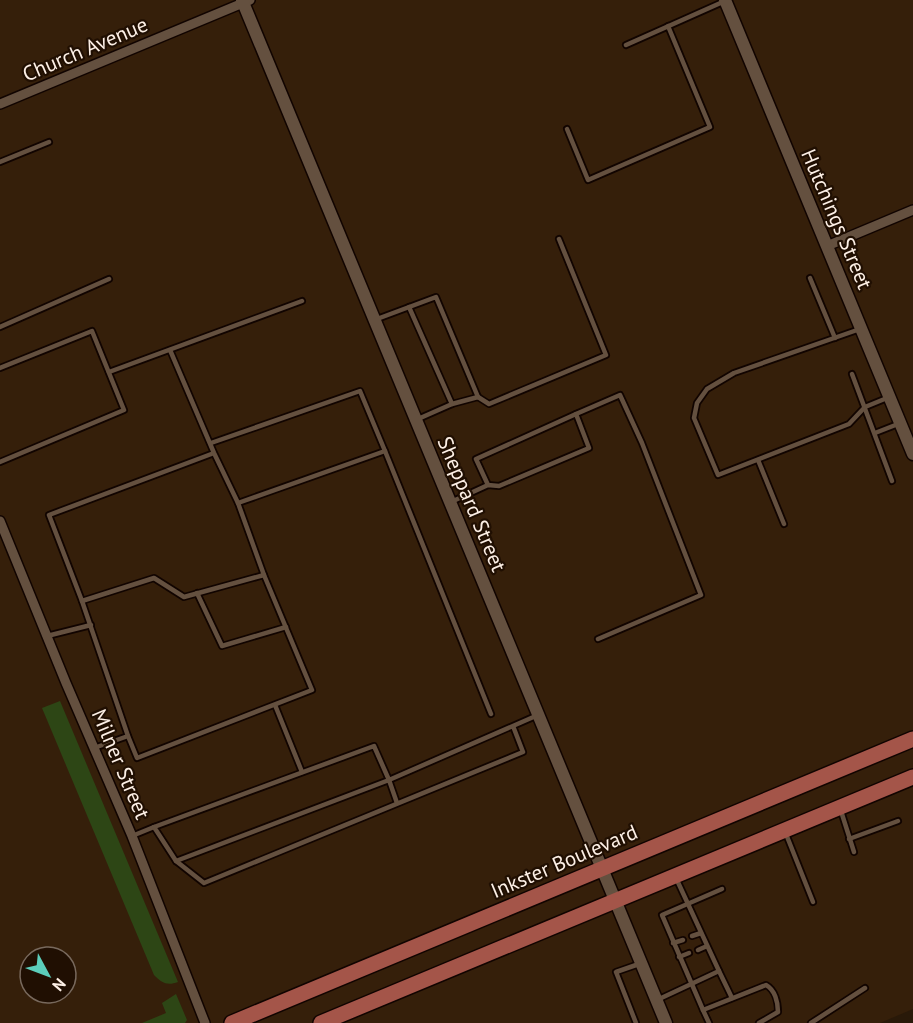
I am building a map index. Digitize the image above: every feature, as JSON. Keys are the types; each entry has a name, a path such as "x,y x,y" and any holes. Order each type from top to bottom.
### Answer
{"main road":[{"name":"Inkster Boulevard","path":"232,1023 913,739"},
{"path":"321,1023 338,1020 913,777"}],"street":[{"name":"Hutchings Street","path":"725,0 913,454"},
{"name":"Church Avenue","path":"0,104 245,1"},
{"name":"Sheppard Street","path":"245,1 374,320 666,1023"},
{"path":"827,246 913,210"},
{"name":"Milner Street","path":"0,521 132,836 205,1023"}],"lane":[{"path":"626,45 725,0"},
{"path":"567,129 588,180 710,127 668,26"},
{"path":"0,162 49,142"},
{"path":"374,320 436,297 478,397 489,404 606,355 559,239"},
{"path":"810,278 835,338"},
{"path":"0,327 109,279"},
{"path":"109,372 302,302"},
{"path":"409,307 452,405"},
{"path":"861,328 734,373 706,389 697,403 694,418 718,476 849,424 865,407 890,397"},
{"path":"0,368 92,331 124,410 0,462"},
{"path":"170,350 238,503 264,575 312,690 137,758 91,625 49,515 214,453"},
{"path":"852,375 892,481"},
{"path":"211,443 360,391 491,714"},
{"path":"488,485 476,459 620,395 642,443 701,595 598,639"},
{"path":"416,420 478,397"},
{"path":"451,502 488,485 499,486 589,448 576,414"},
{"path":"875,433 900,423"},
{"path":"238,503 385,451"},
{"path":"758,460 784,524"},
{"path":"82,601 154,578 184,597 264,575"},
{"path":"197,593 222,646 286,627"},
{"path":"47,636 91,625"},
{"path":"275,705 302,772"},
{"path":"176,861 389,780 538,715"},
{"path":"154,827 176,861 204,883 523,752 513,726"},
{"path":"94,748 128,736"},
{"path":"132,836 374,746 397,803"},
{"path":"840,808 854,852"},
{"path":"849,839 898,821"},
{"path":"785,831 813,902"},
{"path":"675,876 732,998"},
{"path":"709,1023 662,915 722,889"},
{"path":"692,936 701,933"},
{"path":"673,943 683,939"},
{"path":"698,950 707,946"},
{"path":"679,957 689,953"},
{"path":"636,1023 616,972 642,963"},
{"path":"657,1000 719,971"},
{"path":"703,1010 766,985 771,988 778,1004 778,1012 759,1023"},
{"path":"811,1023 865,988"}],"shaded area":[{"path":"0,0 913,0 913,1009 880,1023 0,1023"}],"green space":[{"path":"60,701 178,982 165,983 154,975 42,708"},
{"path":"176,994 187,1020 185,1023 142,1023 166,1013 162,1003"}]}
